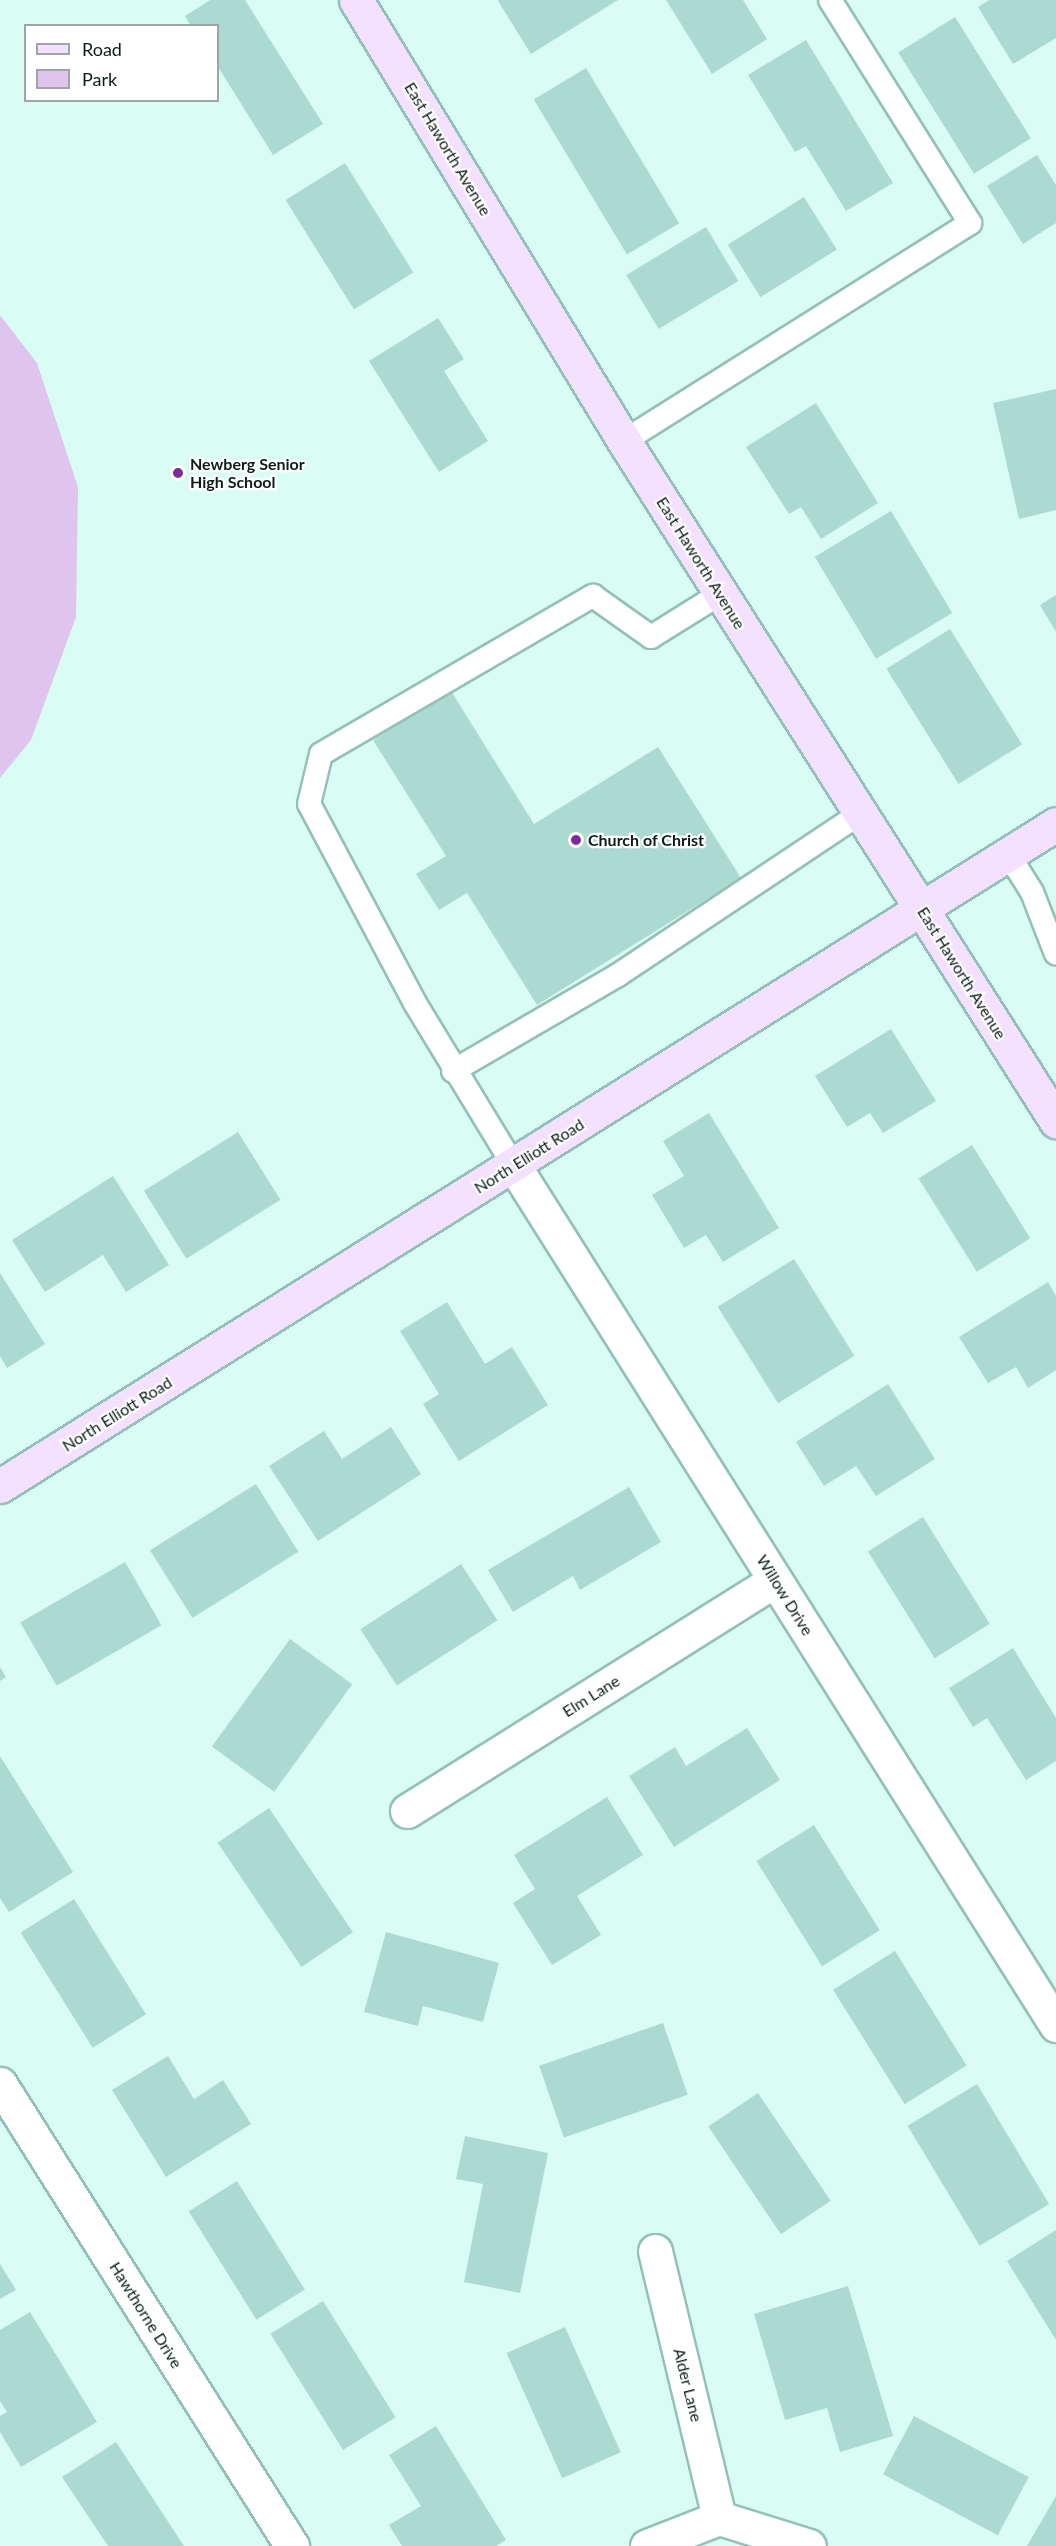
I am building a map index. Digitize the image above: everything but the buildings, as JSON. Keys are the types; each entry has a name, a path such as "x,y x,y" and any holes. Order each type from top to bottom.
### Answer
{"street":[{"name":"East Haworth Avenue","path":"356,0 624,441 1056,1121"},
{"name":"North Elliott Road","path":"0,1486 514,1166 1056,824"},
{"name":"Willow Drive","path":"514,1166 1056,2025"},
{"name":"Elm Lane","path":"407,1811 775,1580"},
{"name":"Hawthorne Drive","path":"0,2084 292,2546"},
{"name":"Alder Lane","path":"655,2251 719,2518"},
{"path":"647,2546 719,2518 809,2546"}],"lane":[{"path":"624,441 970,223 830,0"},
{"path":"514,1166 453,1071 309,804 321,754 593,596 651,637 720,594"},
{"path":"453,1071 618,975 861,813"},
{"path":"1008,854 1032,892 1056,954"}],"green space":[{"path":"0,315 37,363 78,487 76,617 31,740 0,778"}],"place":[{"name":"Newberg Senior High School","path":"178,473"},
{"name":"Church of Christ","path":"576,840"}]}
